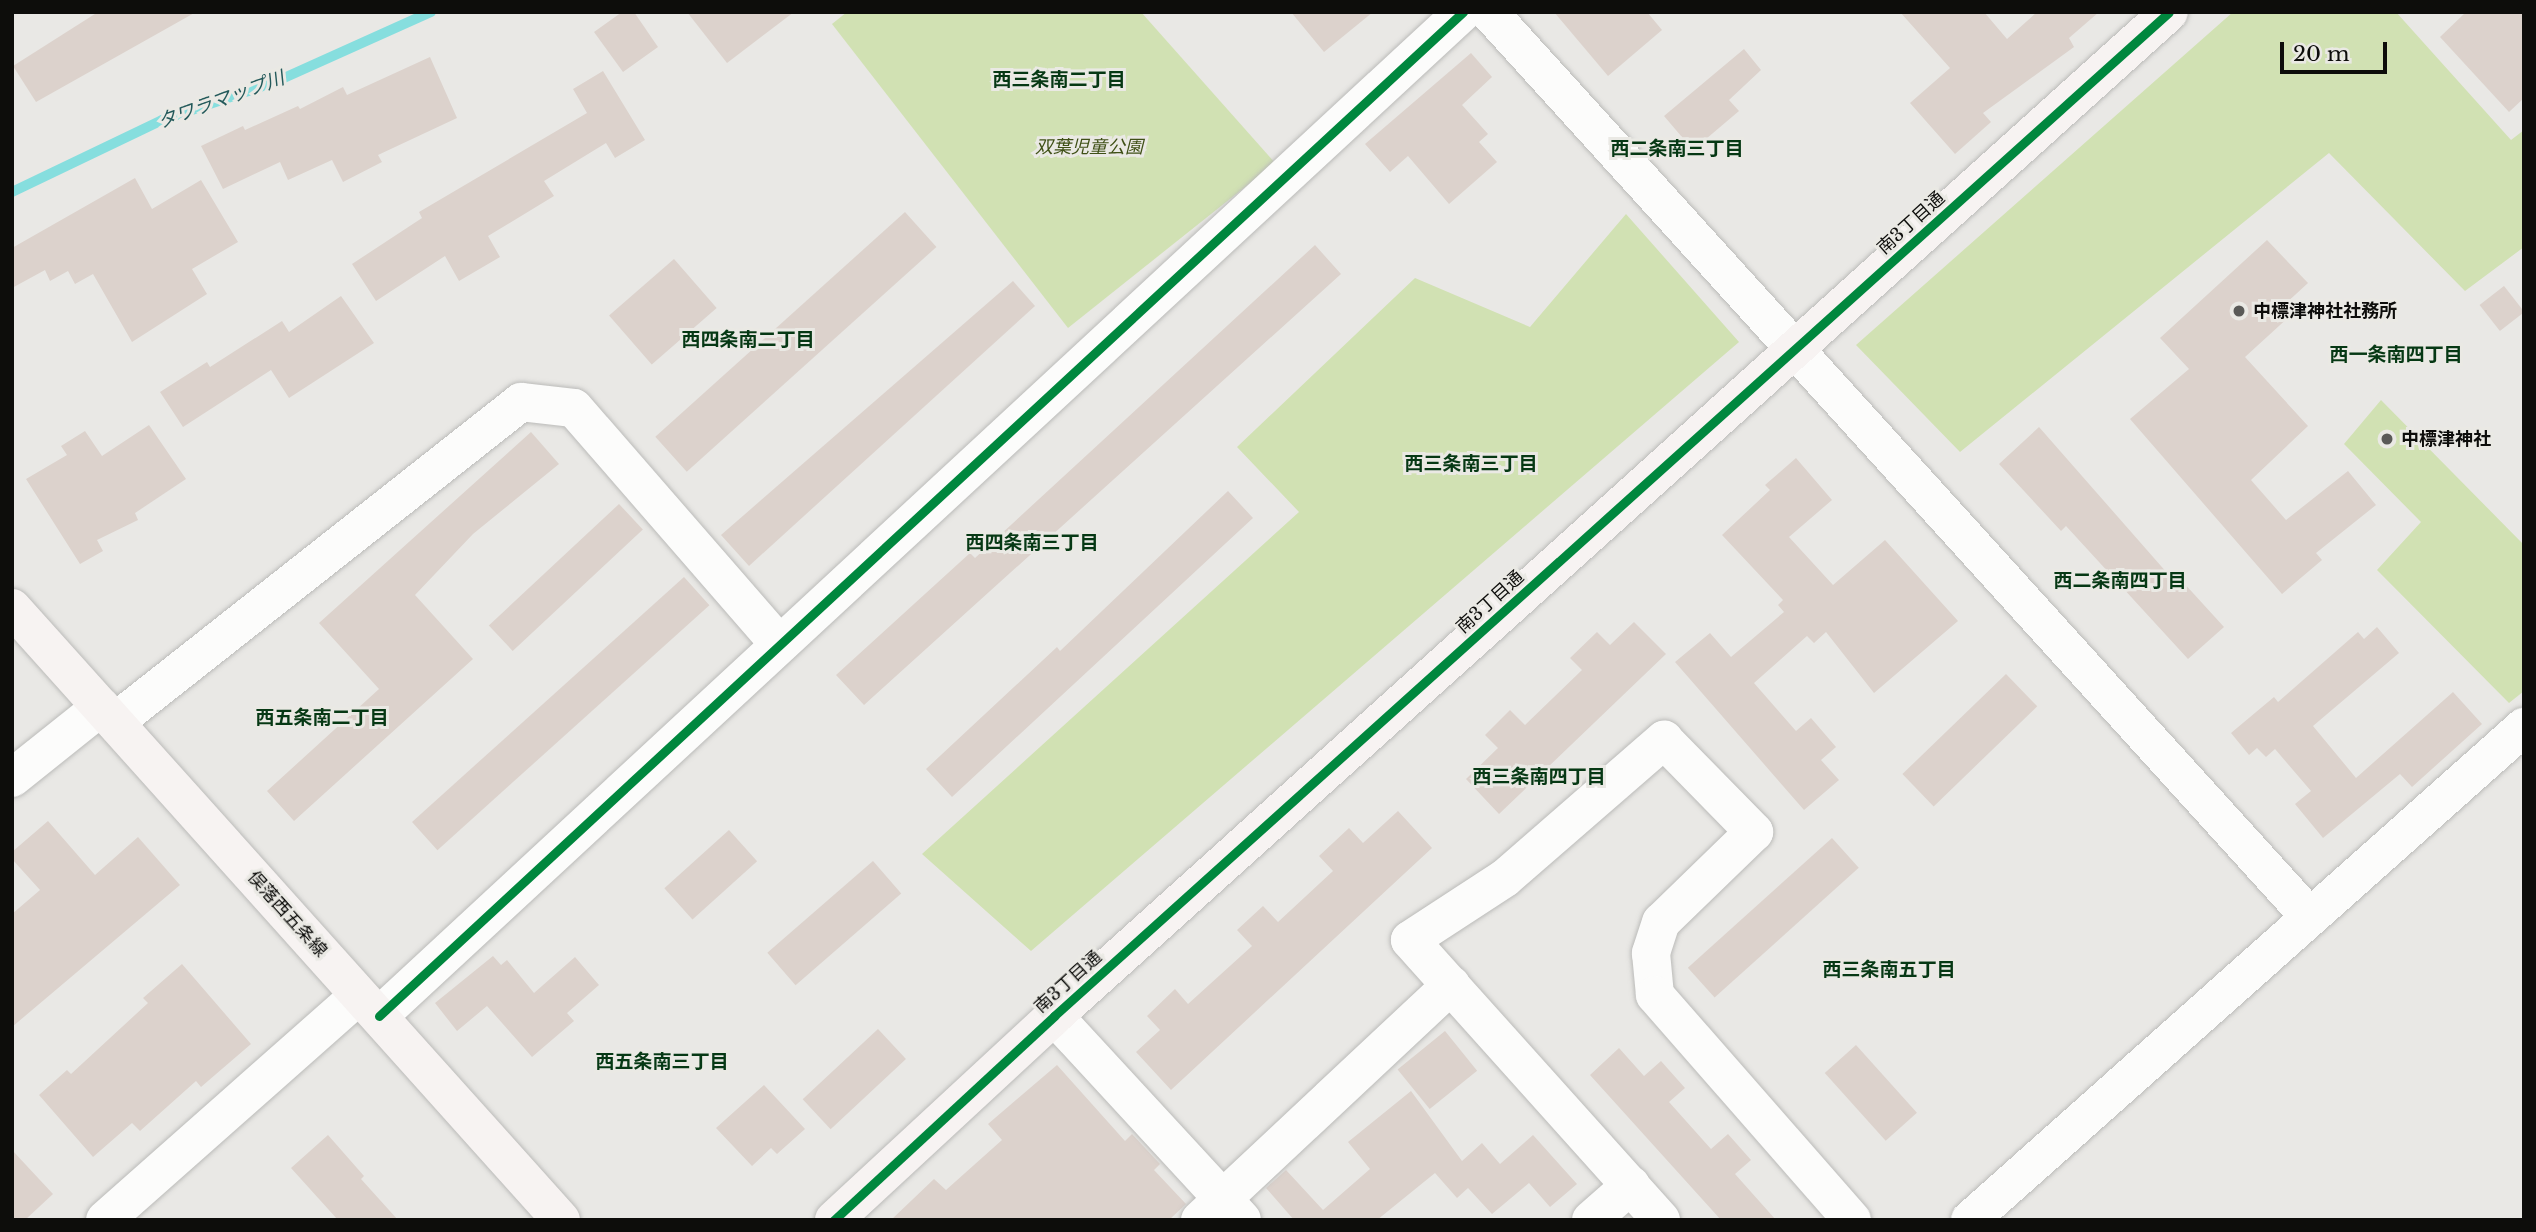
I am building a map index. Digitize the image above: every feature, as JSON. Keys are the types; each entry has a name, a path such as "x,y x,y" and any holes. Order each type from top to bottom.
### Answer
{"street":[{"path":"105,1220 369,1005 779,644 1463,12"},
{"path":"1489,12 2310,917"},
{"name":"南3丁目通","path":"834,1220 1054,1016 1793,350 2156,17"},
{"path":"12,778 108,715 521,402 574,408 779,644"},
{"name":"俣落西五条線","path":"12,608 561,1220"},
{"path":"1970,1220 2524,727"},
{"path":"1661,1220 1410,940 1505,878 1664,740 1754,832 1661,922 1651,953 1655,995 1852,1220"},
{"path":"1054,1016 1221,1213 1451,985"},
{"path":"1591,1220 1630,1185"}],"green space":[{"name":"双葉児童公園","path":"847,12 1141,12 1275,163 1068,328 832,24"},
{"path":"2233,12 2396,12 2511,140 2524,130 2524,247 2465,291 2329,153 1960,452 1856,345"},
{"path":"1626,214 1739,342 1031,951 922,854 1299,512 1237,447 1415,278 1530,327"},
{"path":"2381,400 2524,545 2524,691 2509,703 2377,570 2421,522 2344,444"}],"building":[{"path":"98,12 196,12 36,102 13,66"},
{"path":"622,12 634,12 658,47 623,72 594,32"},
{"path":"687,12 794,12 727,63"},
{"path":"1291,12 1373,12 1324,52"},
{"path":"1554,12 1647,12 1662,30 1608,76"},
{"path":"1900,12 1984,12 2007,39 2037,12 2099,12 2069,38 2074,47 1983,113 1991,122 1955,154 1910,103 1950,68"},
{"path":"2466,12 2524,12 2524,98 2509,112 2440,37"},
{"path":"1744,49 1761,70 1729,100 1739,111 1693,150 1664,116"},
{"path":"1471,53 1492,77 1462,105 1488,134 1479,142 1497,162 1449,204 1408,156 1390,172 1365,144"},
{"path":"430,57 457,118 378,155 382,162 343,182 332,160 288,180 280,162 223,189 201,146 243,126 245,130 298,106 300,109 343,87 347,95"},
{"path":"603,71 645,140 615,158 606,143 544,181 554,196 488,236 500,257 459,281 445,256 376,301 352,264 422,218 419,212 587,113 573,89"},
{"path":"135,178 152,209 201,180 238,242 192,269 207,294 132,342 93,274 75,284 68,271 50,281 45,270 12,288 12,248"},
{"path":"905,212 936,247 687,472 655,437"},
{"path":"2267,240 2308,283 2283,306 2291,315 2245,357 2308,426 2251,480 2286,520 2348,471 2376,505 2316,553 2322,560 2282,594 2130,419 2189,369 2160,338"},
{"path":"1315,245 1341,274 864,705 836,675 970,553 975,558"},
{"path":"674,259 717,308 652,364 609,315"},
{"path":"1013,281 1035,306 749,566 721,535"},
{"path":"2504,286 2524,312 2500,331 2480,305"},
{"path":"341,296 374,343 289,398 271,370 183,427 160,392 207,362 210,367 282,321 289,332"},
{"path":"149,425 186,479 135,513 138,520 97,540 103,551 80,564 26,479 67,455 61,446 85,431 102,456"},
{"path":"2039,427 2168,574 2172,570 2224,627 2188,659 2066,526 2061,531 1999,464"},
{"path":"531,432 559,464 473,534 415,595 473,659 294,821 267,791 379,689 319,623"},
{"path":"1796,458 1832,500 1789,537 1833,585 1885,540 1958,621 1874,693 1826,632 1814,643 1807,636 1754,683 1796,731 1811,718 1836,747 1821,760 1839,780 1804,810 1675,662 1710,633 1731,657 1784,612 1778,605 1783,600 1722,535 1770,490 1765,485"},
{"path":"1228,491 1253,518 952,797 926,769 1057,647 1060,651"},
{"path":"619,504 643,530 513,651 489,625"},
{"path":"684,577 709,605 437,850 412,822"},
{"path":"1634,622 1666,654 1499,814 1466,779 1498,748 1485,735 1510,710 1525,725 1582,670 1570,658 1597,632 1610,645"},
{"path":"2377,627 2399,653 2313,726 2356,778 2453,692 2482,724 2412,787 2400,774 2323,838 2295,804 2311,791 2275,749 2266,757 2257,748 2249,755 2231,733 2274,697 2278,702 2358,632 2364,639"},
{"path":"2006,674 2037,706 1934,806 1902,774"},
{"path":"1398,811 1432,848 1171,1090 1136,1052 1160,1030 1147,1016 1175,989 1188,1004 1252,946 1237,930 1263,906 1278,922 1333,871 1319,856 1349,828 1363,843"},
{"path":"48,821 95,875 138,837 180,885 12,1027 12,914 40,890 12,859 12,852"},
{"path":"729,830 757,861 692,919 664,888"},
{"path":"1832,838 1859,868 1715,998 1688,968"},
{"path":"873,861 901,893 796,985 767,953"},
{"path":"493,956 501,965 507,960 534,993 575,957 599,985 567,1013 574,1021 532,1057 487,1006 457,1031 435,1003"},
{"path":"182,964 251,1044 201,1087 196,1081 140,1131 132,1123 93,1157 39,1095 67,1070 71,1074 148,1003 143,998"},
{"path":"878,1029 906,1059 831,1129 803,1099"},
{"path":"1445,1031 1477,1071 1430,1109 1398,1069"},
{"path":"1856,1045 1917,1113 1886,1141 1825,1073"},
{"path":"1619,1048 1644,1076 1661,1061 1685,1088 1669,1102 1711,1149 1728,1134 1751,1160 1735,1174 1776,1220 1721,1220 1590,1075"},
{"path":"1057,1065 1125,1141 1132,1134 1160,1164 1154,1170 1186,1204 1169,1220 891,1220 934,1179 946,1190 1002,1140 988,1124"},
{"path":"764,1085 805,1129 777,1154 771,1148 752,1166 716,1128"},
{"path":"1411,1091 1462,1161 1482,1143 1500,1164 1533,1135 1577,1184 1550,1207 1529,1183 1492,1214 1468,1188 1457,1198 1435,1173 1377,1220 1294,1220 1266,1188 1286,1170 1323,1210 1370,1169 1348,1142"},
{"path":"328,1135 364,1176 361,1179 398,1220 338,1220 291,1168"},
{"path":"12,1150 53,1194 25,1220 12,1220"}],"waterway":[{"name":"タワラマップ川","path":"12,192 162,120 275,82 431,12"}],"cycle path":[{"path":"379,1016 1463,12"},
{"path":"834,1220 1054,1016 2169,12"}],"place":[{"name":"中標津神社社務所","path":"2239,311"},
{"name":"中標津神社","path":"2387,439"}],"district":[{"name":"西三条南二丁目","path":"1059,80"},
{"name":"西二条南三丁目","path":"1677,149"},
{"name":"西四条南二丁目","path":"748,340"},
{"name":"西一条南四丁目","path":"2396,355"},
{"name":"西三条南三丁目","path":"1471,464"},
{"name":"西四条南三丁目","path":"1032,543"},
{"name":"西二条南四丁目","path":"2120,581"},
{"name":"西五条南二丁目","path":"322,718"},
{"name":"西三条南四丁目","path":"1539,777"},
{"name":"西三条南五丁目","path":"1889,970"},
{"name":"西五条南三丁目","path":"662,1062"}]}
